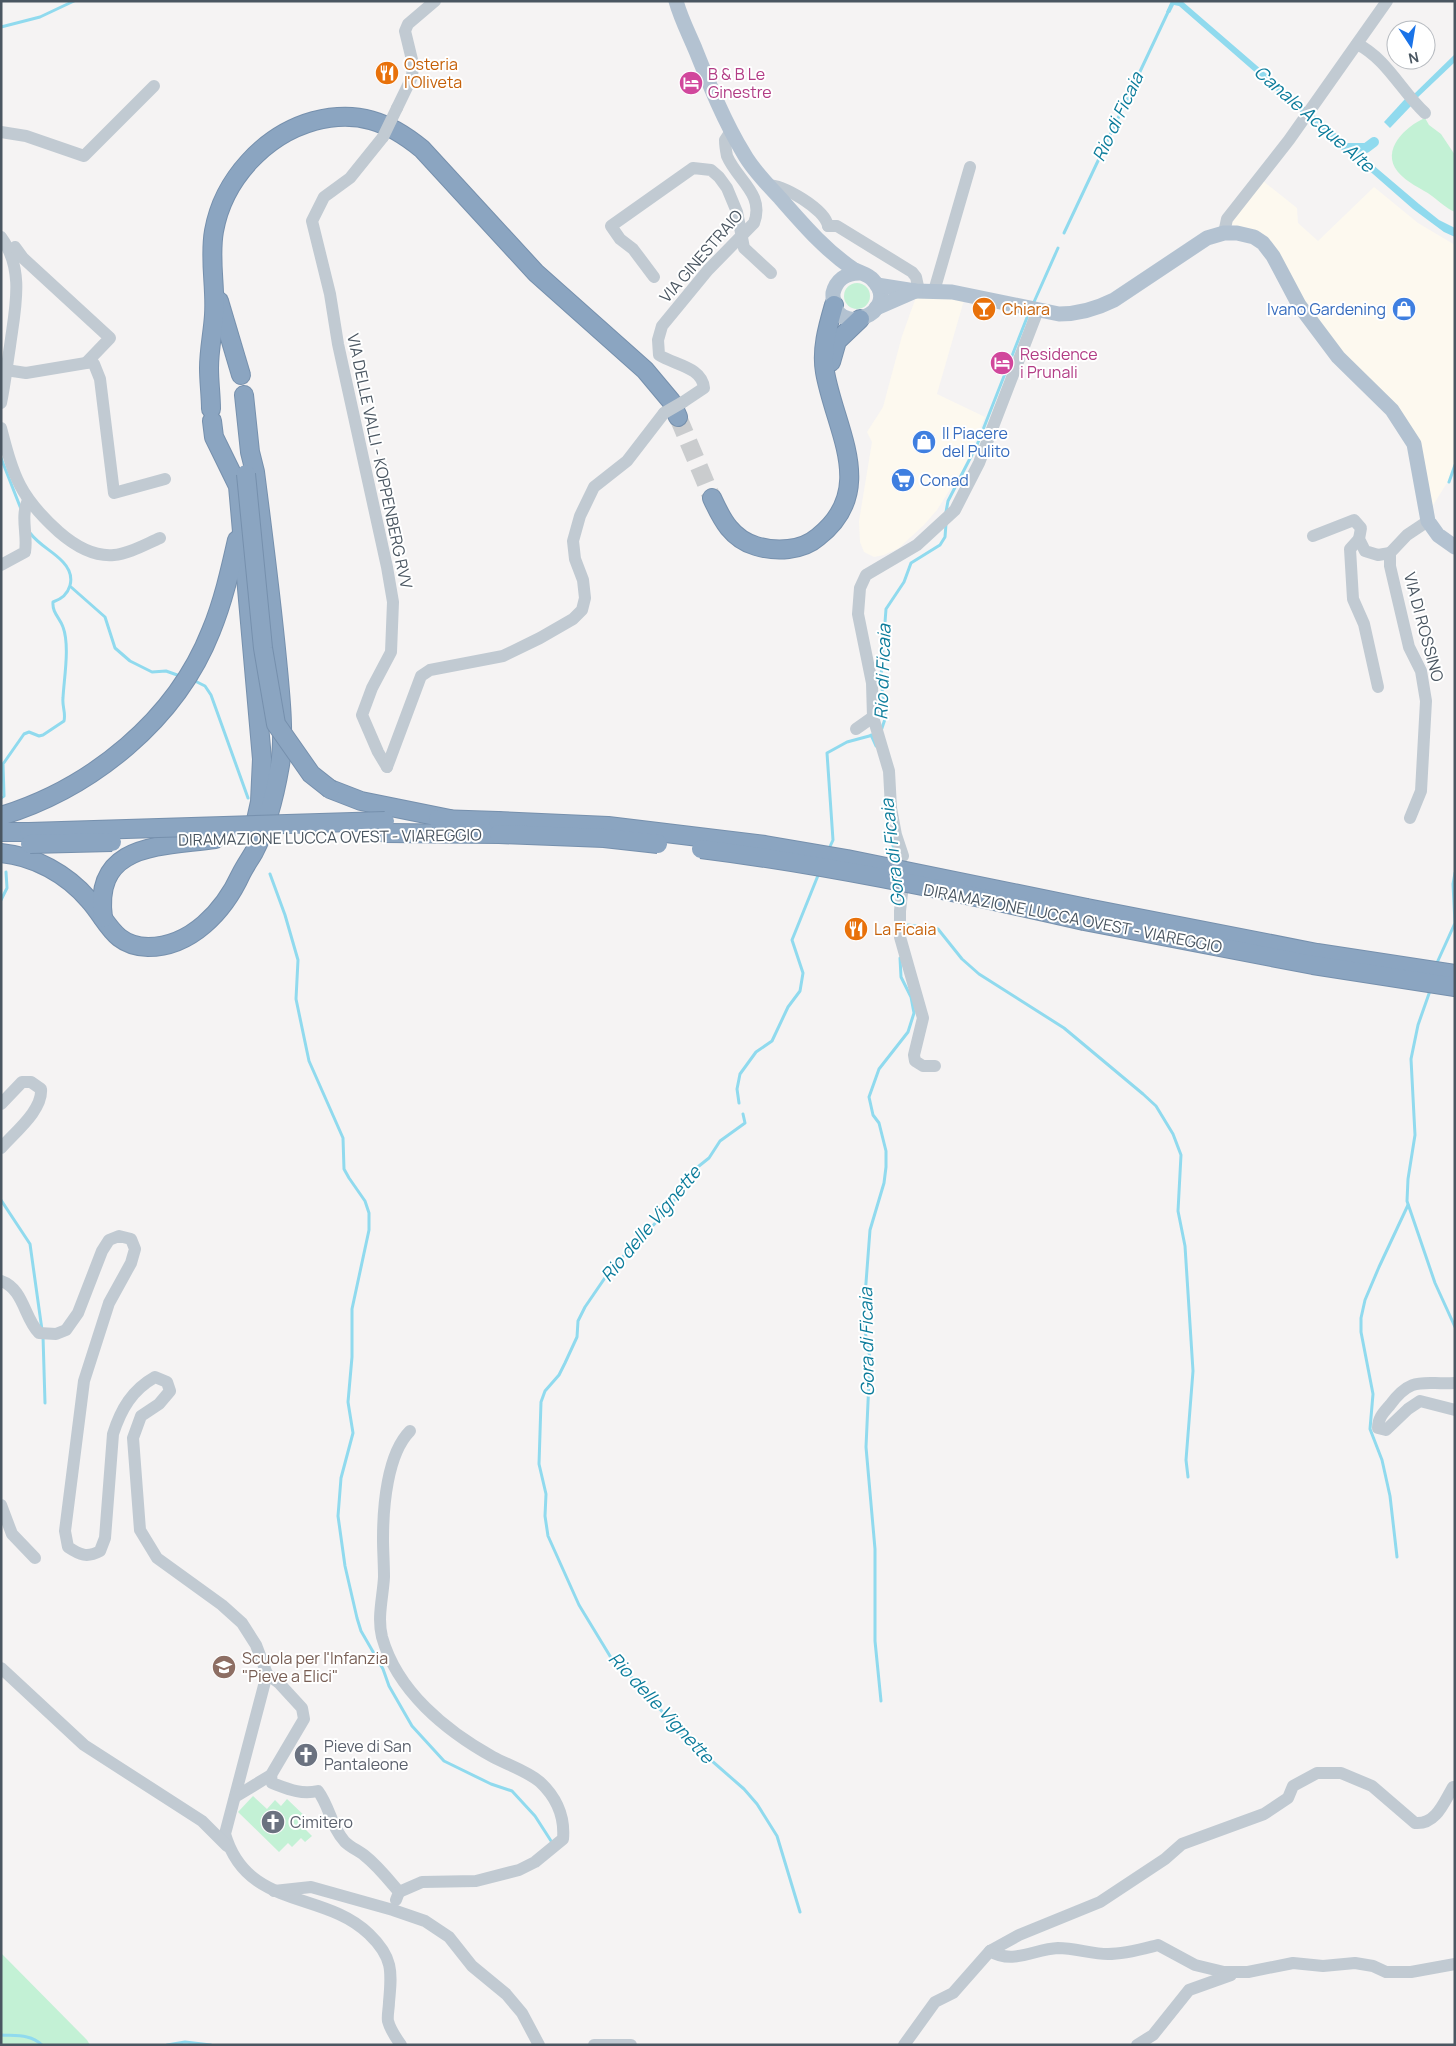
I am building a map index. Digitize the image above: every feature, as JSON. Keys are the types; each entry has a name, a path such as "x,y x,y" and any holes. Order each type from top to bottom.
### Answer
{"highway":[{"path":"243,869 260,802 262,759 240,554 241,525 238,486 214,437 209,366 214,313 211,261 213,238 219,214 235,179 256,154 285,133 309,122 332,116 354,117 383,123 405,135 422,149 536,273 645,370 671,401 675,411"},
{"path":"213,282 241,375"},
{"path":"712,498 724,523 732,533 762,548 784,550 816,540 827,530 845,504 850,471 824,358 826,333 834,296"},
{"path":"829,385 831,361 837,341 860,319"},
{"path":"1,852 37,861 64,878 90,900 104,921 118,937 137,946 161,946 188,936 210,919 230,894 254,851 273,799 281,763 281,700 274,627 244,395"},
{"path":"250,452 246,474 263,648 276,724 311,774 330,789 361,801 450,819"},
{"path":"3,815 65,789 95,770 130,745 160,715 181,688 211,632 228,581 240,554"},
{"name":"DIRAMAZIONE LUCCA OVEST - VIAREGGIO","path":"1,832 30,838 215,840 385,827 450,819 498,828"},
{"name":"DIRAMAZIONE LUCCA OVEST - VIAREGGIO","path":"1,845 30,838 385,827 498,828 608,826 765,845 857,861 1085,915 1455,987"},
{"path":"104,921 102,890 108,875 122,859 148,848 215,840"},
{"name":"DIRAMAZIONE LUCCA OVEST - VIAREGGIO","path":"1315,959 1455,974"}],"main road":[{"path":"676,1 716,101 745,156 767,184 821,244 859,273 869,277 877,284 923,291 966,294 1038,310 1068,314 1098,308 1129,290 1192,246 1207,238 1224,233 1237,233 1254,237 1263,243 1273,256 1299,305 1338,357 1392,410 1414,444 1428,521 1438,535 1455,547"},
{"path":"821,244 832,269 834,296 844,316 860,319 871,315 880,298 877,284"},
{"path":"834,296 844,276 859,273"},
{"path":"876,308 923,291"}],"street":[{"name":"VIA DELLE VALLI - KOPPENBERG RVV","path":"435,1 408,24 405,31 413,64 412,77 383,137 350,178 324,197 312,221 325,270 338,344 393,602 391,652 372,688 362,715 378,752 387,767 398,744 416,685 421,676 430,670 503,656 540,638 573,618 582,610 585,598 583,580 575,559 574,541 580,516 594,487 627,461 675,411"},
{"path":"1224,233 1228,219 1308,114 1387,1"},
{"path":"1357,44 1379,62 1411,100 1425,113"},
{"path":"1,132 45,141 84,156 154,86"},
{"name":"VIA GINESTRAIO","path":"675,411 704,388 703,380 692,370 659,355 658,340 662,326 708,270 754,223 758,214 756,198 727,156 724,140 731,132"},
{"path":"923,291 970,167"},
{"path":"654,277 634,249 620,239 611,226 693,168 711,170 727,188 737,212 744,248 770,273"},
{"path":"767,184 777,185 813,207 827,219 828,226 821,244"},
{"path":"828,226 837,226 906,267 916,277 923,291"},
{"path":"1,237 9,248 16,271 18,294 1,403"},
{"path":"15,247 23,258 44,275 110,338 86,363"},
{"path":"904,856 896,835 891,808 889,771 876,728 872,683 858,614 860,588 866,575 917,545 955,510 979,463 1038,310"},
{"path":"6,370 26,373 86,363 94,364 98,367 100,379 114,493 165,479"},
{"path":"1,428 9,458 28,500 38,513 71,543 85,550 113,556 160,538"},
{"path":"1,565 25,552 27,539 23,519 28,500"},
{"path":"1313,536 1354,520 1361,528 1359,540 1350,549 1353,599 1364,624 1378,687"},
{"path":"1359,540 1365,551 1378,555 1390,553 1407,535 1428,521"},
{"name":"VIA DI ROSSINO","path":"1390,553 1390,566 1409,647 1422,671 1426,701 1421,791 1410,818"},
{"path":"856,728 876,728"},
{"path":"902,893 900,938 923,1018 914,1055 916,1062 923,1066 935,1066"},
{"path":"1,1104 22,1082 31,1082 41,1089 42,1098 36,1108 1,1148"},
{"path":"1,1281 7,1283 18,1293 34,1328 43,1333 56,1334 66,1330 78,1313 109,1240 119,1236 131,1239 135,1249 131,1263 108,1303 84,1381 65,1531 68,1547 79,1555 91,1556 100,1551 105,1538 113,1434 117,1420 129,1398 141,1385 155,1377 167,1382 170,1391 159,1404 141,1416 133,1438 140,1530 156,1558 222,1605 242,1623 256,1645 267,1674 280,1683 302,1708 304,1719 271,1775 235,1797"},
{"path":"1455,1383 1420,1382 1408,1386 1396,1397 1378,1420 1378,1428 1386,1430 1408,1409 1420,1401 1455,1410"},
{"path":"393,1910 399,1892 422,1882 476,1881 519,1870 535,1862 563,1839 564,1823 557,1802 538,1780 492,1756 447,1726 410,1692 382,1638 379,1619 384,1578 384,1496 392,1466 410,1430"},
{"path":"1,1505 12,1534 35,1558"},
{"path":"1,1668 84,1745 202,1821 229,1848"},
{"path":"267,1674 224,1834 229,1848 233,1857 246,1872 272,1891 346,1918 368,1933 383,1950 392,1969 388,2020 401,2045"},
{"path":"904,2045 935,2002 953,1993 990,1950 1019,1935 1100,1902 1165,1859 1182,1844 1264,1814 1288,1798 1293,1786 1317,1772 1341,1773 1372,1786 1415,1823 1422,1824 1434,1818 1453,1787"},
{"path":"271,1775 272,1783 289,1790 306,1794 318,1791 328,1805 330,1818 346,1843 365,1856 384,1873 399,1892"},
{"path":"196,1828 229,1848"},
{"path":"272,1891 285,1888 312,1887 425,1921 449,1938 472,1966 506,1994 522,2013 539,2045"},
{"path":"990,1950 997,1955 1011,1958 1058,1948 1107,1954 1136,1951 1158,1945 1195,1965 1224,1972 1248,1972"},
{"path":"1137,2045 1153,2035 1189,1990 1223,1977 1293,1963 1323,1966 1354,1963 1373,1966 1386,1972 1410,1972 1455,1964"},
{"path":"528,2045 530,2031"},
{"path":"594,2045 631,2045"}],"shaded area":[{"path":"1263,181 1297,208 1298,223 1318,241 1374,187 1418,223 1455,245 1455,461 1450,478 1430,510 1417,438 1338,354 1265,239 1231,224"},
{"path":"916,297 964,300 937,394 985,417 963,469 937,510 899,548 884,555 874,557 864,552 860,542 859,521 872,442 867,432 883,407 902,336"}],"green space":[{"path":"1425,118 1429,125 1441,134 1455,155 1455,212 1406,179 1393,164 1392,155 1398,140 1410,127"},
{"path":"857,283 866,287 870,296 866,305 857,309 848,305 844,296 848,287"},
{"path":"253,1796 267,1809 275,1800 281,1806 287,1799 310,1821 304,1828 312,1836 305,1842 301,1838 292,1847 288,1843 279,1852 238,1812"},
{"path":"1,1953 87,2040 90,2045 1,2045"}],"water":[{"path":"1171,1 1182,1 1307,109 1303,114 1179,6 1174,5 1170,13 1166,12"},
{"path":"1455,54 1455,62 1415,100 1412,96"},
{"path":"1405,99 1411,106 1390,128 1384,122"},
{"name":"Canale Acque Alte","path":"1313,114 1419,204 1439,220 1455,228 1455,237 1444,232 1413,209 1309,118"}],"waterway":[{"path":"1,27 40,17 74,1"},
{"name":"Rio di Ficaia","path":"1064,233 1169,10"},
{"name":"Canale Acque Alte","path":"1346,148 1366,148 1374,142"},
{"name":"Rio di Ficaia","path":"1034,302 1058,248"},
{"name":"Rio di Ficaia","path":"946,512 948,501 977,445 1028,315"},
{"path":"1,458 21,509"},
{"path":"1449,482 1455,465"},
{"name":"Rio di Ficaia","path":"881,731 885,719 881,676 886,609 904,582 911,563 940,545 945,537 946,524"},
{"path":"1,798 4,796 3,764 24,734 29,732 39,736 43,735 64,721 63,701 66,643 63,627 55,612 53,602 68,591 71,580 70,574 63,562 30,533"},
{"path":"71,587 105,617 115,648 130,661 152,672 166,671 180,676"},
{"path":"193,680 205,686 211,695 248,798"},
{"name":"Gora di Ficaia","path":"871,735 876,746"},
{"name":"Rio delle Vignette","path":"828,851 833,840 827,753 847,742 873,735"},
{"name":"Gora di Ficaia","path":"892,841 897,864"},
{"path":"1,900 7,888 6,872"},
{"name":"Rio delle Vignette","path":"739,1103 737,1089 740,1074 756,1052 772,1041 788,1007 800,991 803,973 792,940 819,873"},
{"path":"1436,965 1455,923 1453,884 1455,873"},
{"path":"270,874 285,915 298,960 296,999 309,1061 343,1138 344,1169 365,1201 369,1213 369,1230 352,1309 352,1357 348,1402 353,1433 341,1478 338,1516 345,1566 357,1618 361,1631 383,1669 389,1686 412,1726 444,1761 491,1784 512,1791 535,1816 553,1844"},
{"path":"908,925 938,929 962,959 979,974 1064,1028 1156,1106 1173,1134 1181,1155 1178,1211 1185,1246 1193,1371 1186,1460 1188,1477"},
{"name":"Gora di Ficaia","path":"881,1701 875,1641 875,1549 866,1447 870,1358 864,1326 864,1309 870,1230 884,1183 886,1151 879,1123 873,1115 869,1097 879,1069 908,1032 914,1013 911,997 901,977 900,958"},
{"path":"1431,988 1418,1025 1411,1059 1415,1135 1408,1179 1407,1201 1435,1283 1455,1327"},
{"name":"Rio delle Vignette","path":"743,1114 745,1123 720,1141 709,1158 689,1174 683,1188 666,1212 611,1269 585,1307 578,1321 577,1337 565,1363 559,1375 545,1391 541,1402 539,1464 546,1494 545,1516 548,1536 579,1605 613,1661 639,1684 680,1733 744,1789 757,1804 777,1836 800,1912"},
{"path":"1,1200 30,1244 42,1330"},
{"path":"1397,1557 1390,1496 1382,1460 1370,1429 1373,1394 1361,1332 1361,1318 1365,1300 1408,1205"},
{"path":"43,1336 45,1403"},
{"path":"1,2035 28,2037 42,2045"},
{"path":"167,2045 185,2042 211,2045"}],"tunnel":[{"path":"678,417 712,498"}],"place":[{"name":"Osteria l'Oliveta","path":"387,73"},
{"name":"B & B Le Ginestre","path":"691,83"},
{"name":"Chiara","path":"984,309"},
{"name":"Ivano Gardening","path":"1404,309"},
{"name":"Residence i Prunali","path":"1002,363"},
{"name":"Il Piacere del Pulito","path":"924,442"},
{"name":"Conad","path":"903,480"},
{"name":"La Ficaia","path":"856,929"},
{"name":"Scuola per l'Infanzia \"Pieve a Elici\"","path":"224,1667"},
{"name":"Pieve di San Pantaleone","path":"306,1755"},
{"name":"Cimitero","path":"273,1822"}]}
